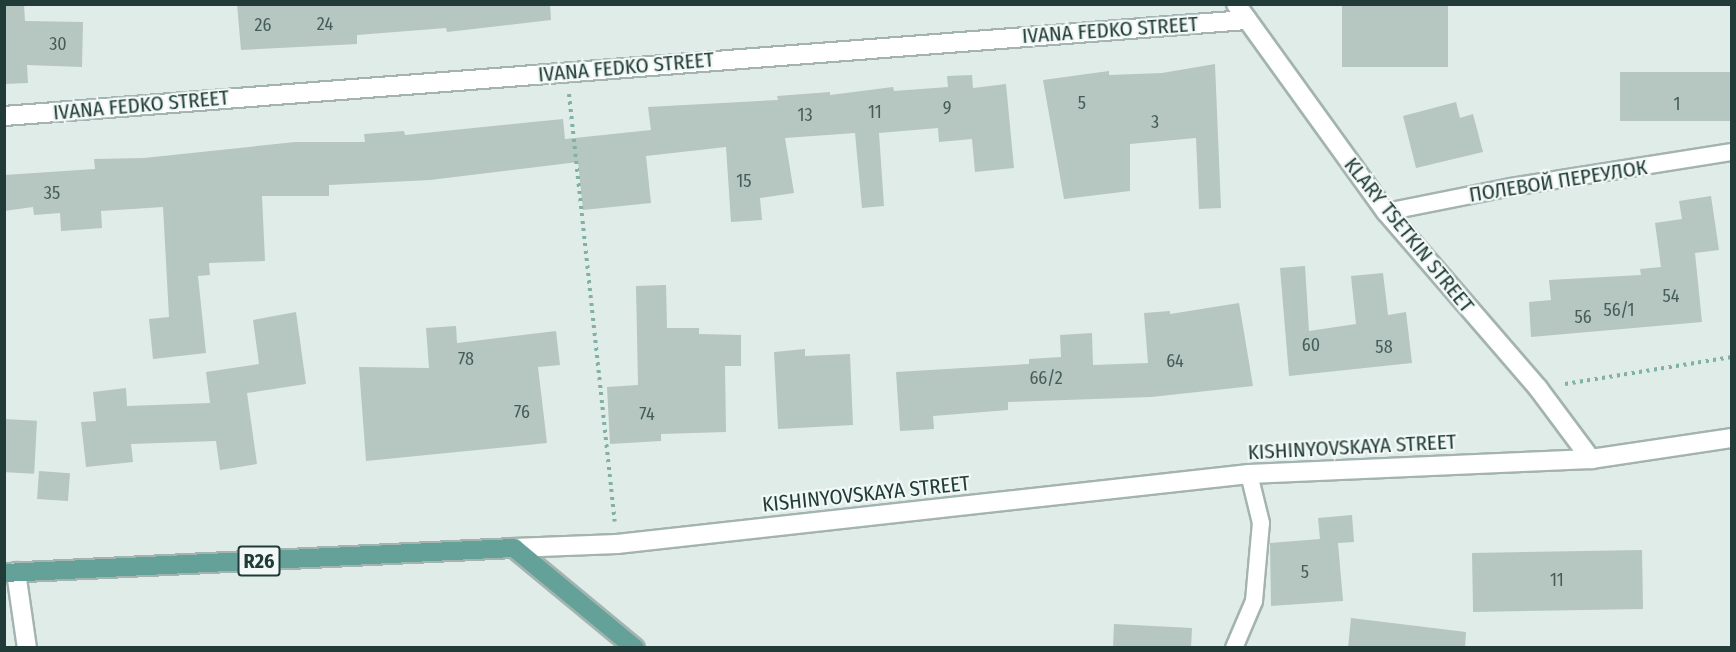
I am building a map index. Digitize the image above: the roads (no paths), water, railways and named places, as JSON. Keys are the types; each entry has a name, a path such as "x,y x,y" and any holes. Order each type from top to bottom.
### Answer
{"main road":[{"name":"KISHINYOVSKAYA STREET","path":"10,573 514,548"},
{"path":"514,548 635,648"}],"street":[{"name":"KLARY TSETKIN STREET","path":"1236,4 1386,212 1538,388 1591,459"},
{"name":"IVANA FEDKO STREET","path":"4,116 1247,20"},
{"name":"KISHINYOVSKAYA STREET","path":"514,548 617,544 1249,474 1591,459 1731,438"},
{"path":"10,573 27,648"}],"lane":[{"name":"ПОЛЕВОЙ ПЕРЕУЛОК","path":"1386,212 1511,187 1731,152"},
{"path":"1234,648 1254,601 1261,523 1249,474"}]}
